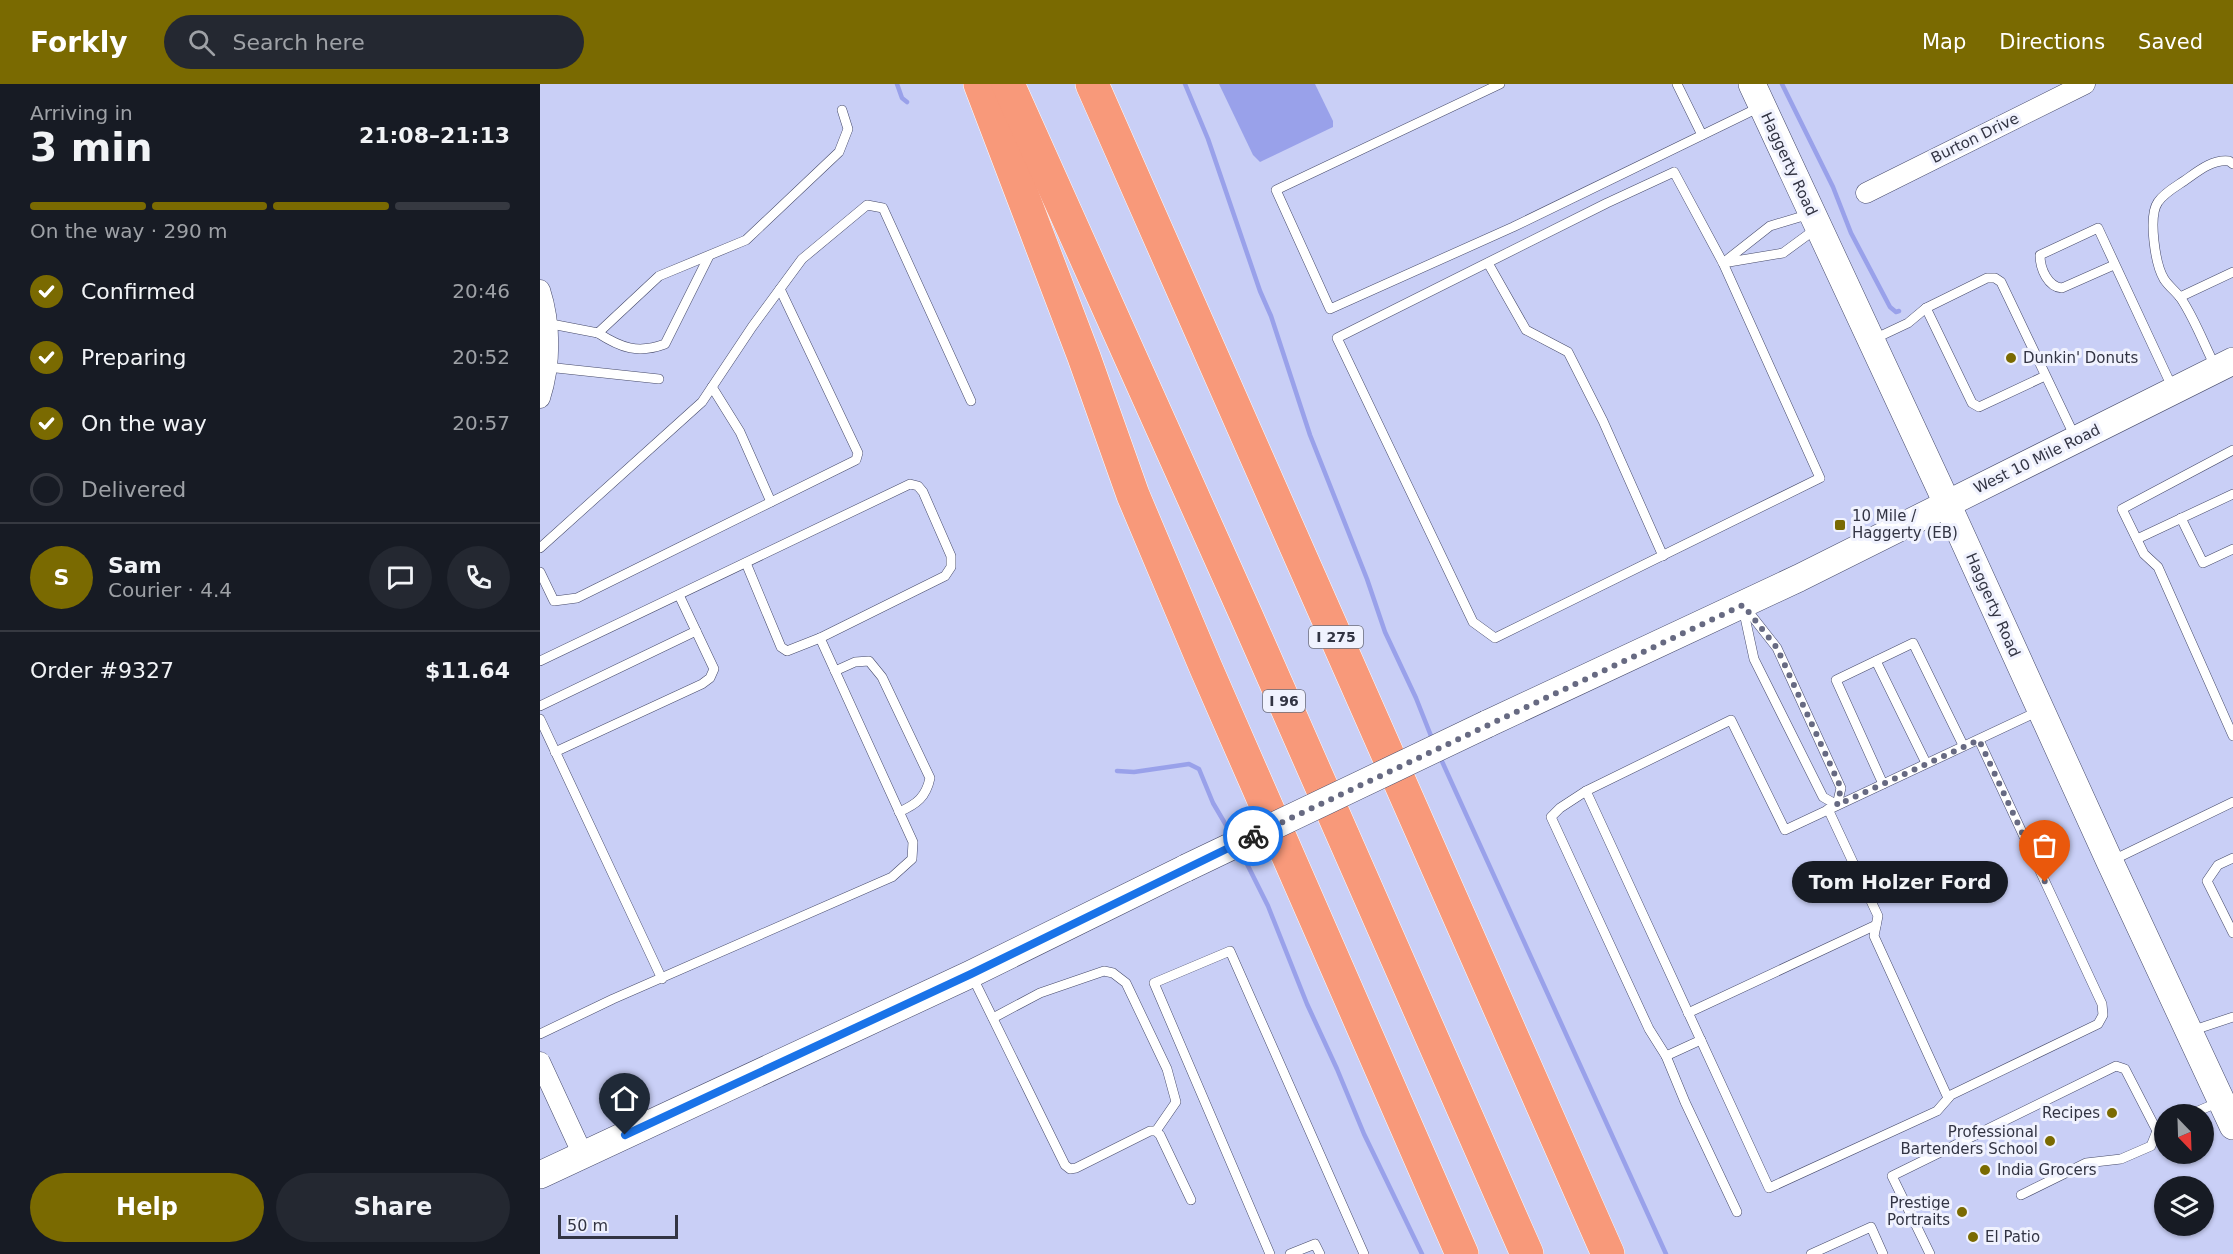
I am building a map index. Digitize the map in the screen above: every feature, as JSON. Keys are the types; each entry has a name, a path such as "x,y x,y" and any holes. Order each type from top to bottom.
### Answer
{"highway":[{"path":"980,84 1080,346 1133,495 1206,668 1462,1254"},
{"name":"I 96","path":"1008,84 1246,615 1527,1254"},
{"name":"I 275","path":"1092,84 1608,1254"}],"main road":[{"name":"Haggerty Road","path":"1757,95 2233,1126"},
{"name":"West 10 Mile Road","path":"540,1176 971,974 1487,724 1743,605 2225,365"}],"street":[{"name":"Burton Drive","path":"1866,193 2085,84"},
{"path":"540,290 546,323 547,367 540,398"},
{"path":"540,1062 583,1155"}],"lane":[{"path":"1500,84 1276,190 1330,309 1513,226 1702,135 1757,95"},
{"path":"1677,84 1702,135"},
{"path":"598,333 660,276 746,240 839,152 848,129 842,110"},
{"path":"2225,365 2180,297 2168,286 2159,268 2155,245 2154,215 2158,202 2172,189 2212,164 2225,160 2233,165"},
{"path":"1674,172 1723,263 1820,478 1496,638 1473,622 1337,338 1488,263 1606,203 1674,172"},
{"path":"540,549 702,402 802,259 867,205 883,208 971,401"},
{"path":"1723,263 1783,253 1815,220"},
{"path":"1723,263 1770,226 1815,220"},
{"path":"2114,265 2062,288 2051,285 2040,262 2040,255 2098,228 2174,391"},
{"path":"546,323 598,333 617,345 638,349 665,344 709,256"},
{"path":"1488,263 1526,330 1568,352 1603,420 1663,556"},
{"path":"2180,297 2233,273"},
{"path":"1871,340 1908,323 1926,308 1987,278 1995,278 2001,282 2076,439"},
{"path":"540,572 554,601 577,598 856,460 858,453 780,289"},
{"path":"1926,308 1972,403 1979,407 2045,376"},
{"path":"547,367 659,379"},
{"path":"712,387 740,432 771,502"},
{"path":"2233,450 2122,509 2144,554 2157,567 2233,736"},
{"path":"540,661 909,484 918,486 923,492 951,556 951,567 945,576 820,638 787,651 781,646 746,563"},
{"path":"2137,539 2233,494"},
{"path":"2181,518 2203,563 2233,549"},
{"path":"555,752 702,684 710,678 714,669 679,595"},
{"path":"1743,605 1777,648 1841,788 1833,807"},
{"path":"1743,605 1754,659 1823,796 1833,807 1878,916 1874,936 1948,1098"},
{"path":"540,706 696,631"},
{"path":"540,1034 613,999 892,877 912,859 913,842 820,638"},
{"path":"1883,784 1836,680 1913,643 1963,746"},
{"path":"835,671 855,662 869,661 882,677 930,778 927,792 911,806 899,812"},
{"path":"1876,661 1926,763"},
{"path":"1737,1212 1666,1056 1649,1029 1551,817 1560,808 1586,791 1731,720 1785,830 2041,710"},
{"path":"540,719 662,979"},
{"path":"1586,791 1769,1188 1937,1111 1952,1095 2097,1024 2103,1014 2102,1004 1979,740"},
{"path":"2110,862 2233,801"},
{"path":"2233,858 2218,865 2207,881 2233,933"},
{"path":"1688,1013 1876,925"},
{"path":"1270,1254 1154,983 1230,951 1364,1254"},
{"path":"993,1018 1051,990 1104,971 1113,973 1126,983 1167,1069 1176,1102 1156,1131"},
{"path":"971,974 1065,1165 1070,1169 1150,1131 1156,1131"},
{"path":"2189,1032 2233,1017"},
{"path":"1666,1056 1701,1040"},
{"path":"1930,1254 1892,1176 2116,1065 2125,1069 2154,1117"},
{"path":"2214,1104 2221,1101"},
{"path":"1156,1131 1191,1200"},
{"path":"2021,1195 2086,1163 2121,1159 2151,1146 2154,1141"},
{"path":"1811,1254 1871,1227 1883,1254"},
{"path":"1290,1254 1315,1244 1320,1254"}],"water":[{"path":"1219,84 1315,84 1333,121 1333,127 1260,162 1253,155"}],"waterway":[{"path":"897,84 902,98 907,102"},
{"path":"1185,84 1208,139 1260,291 1271,316 1310,435 1367,579 1385,632 1433,741"},
{"path":"1782,84 1833,187 1851,233 1890,307 1896,312 1899,311"},
{"path":"1440,757 1666,1254"},
{"path":"1117,771 1134,772 1189,764 1199,769 1213,803 1233,837"},
{"path":"1241,852 1268,906 1307,1004 1364,1134 1422,1254"}],"way so far":[{"path":"1253,836 1743,605 1777,648 1841,788 1837,805 1979,740 2045,882"}],"place":[{"name":"Dunkin' Donuts","path":"2011,358"},
{"name":"10 Mile / Haggerty (EB)","path":"1840,525"},
{"name":"Tom Holzer Ford","path":"2045,882"},
{"name":"Recipes","path":"2112,1113"},
{"name":"Professional Bartenders School","path":"2050,1141"},
{"name":"India Grocers","path":"1985,1170"},
{"name":"Prestige Portraits","path":"1962,1212"},
{"name":"El Patio","path":"1973,1237"}],"route":[{"path":"625,1135 971,974 1253,836"}]}
